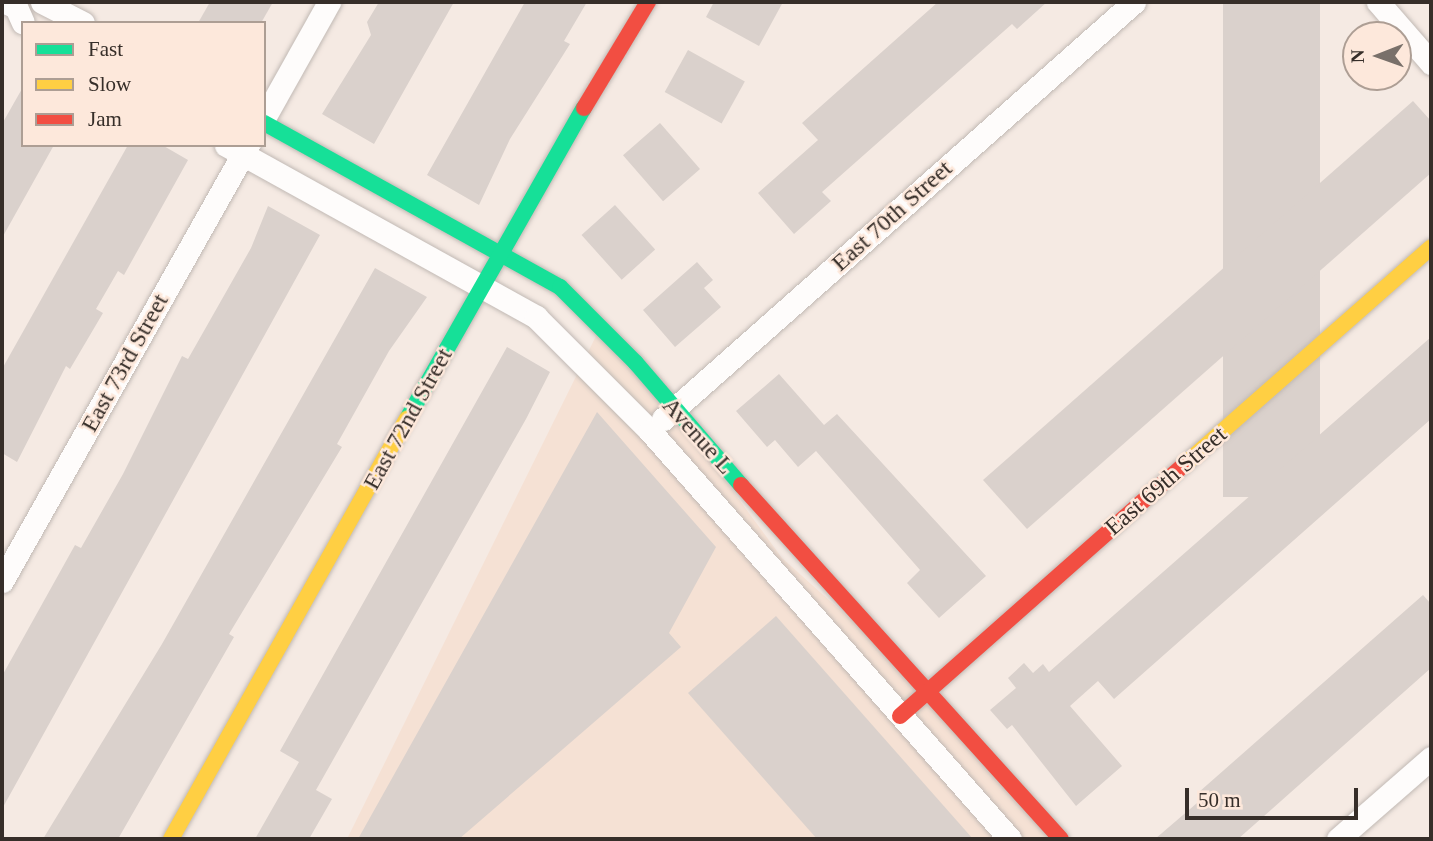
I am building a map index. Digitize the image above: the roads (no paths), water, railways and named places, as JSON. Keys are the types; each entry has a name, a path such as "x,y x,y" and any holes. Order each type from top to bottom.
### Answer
{"street":[{"path":"42,2 79,21"},
{"path":"266,114 330,2"},
{"name":"East 72nd Street","path":"171,839 483,286 648,2"},
{"name":"East 70th Street","path":"650,431 1133,2"},
{"path":"1378,2 1431,63"},
{"name":"Avenue L","path":"266,125 560,287 636,363 673,410 1061,839"},
{"name":"Avenue L","path":"239,148 536,317 650,431 1010,839"},
{"name":"East 73rd Street","path":"2,581 239,148"},
{"name":"East 69th Street","path":"900,716 1431,247"},
{"path":"1338,839 1431,758"}]}
